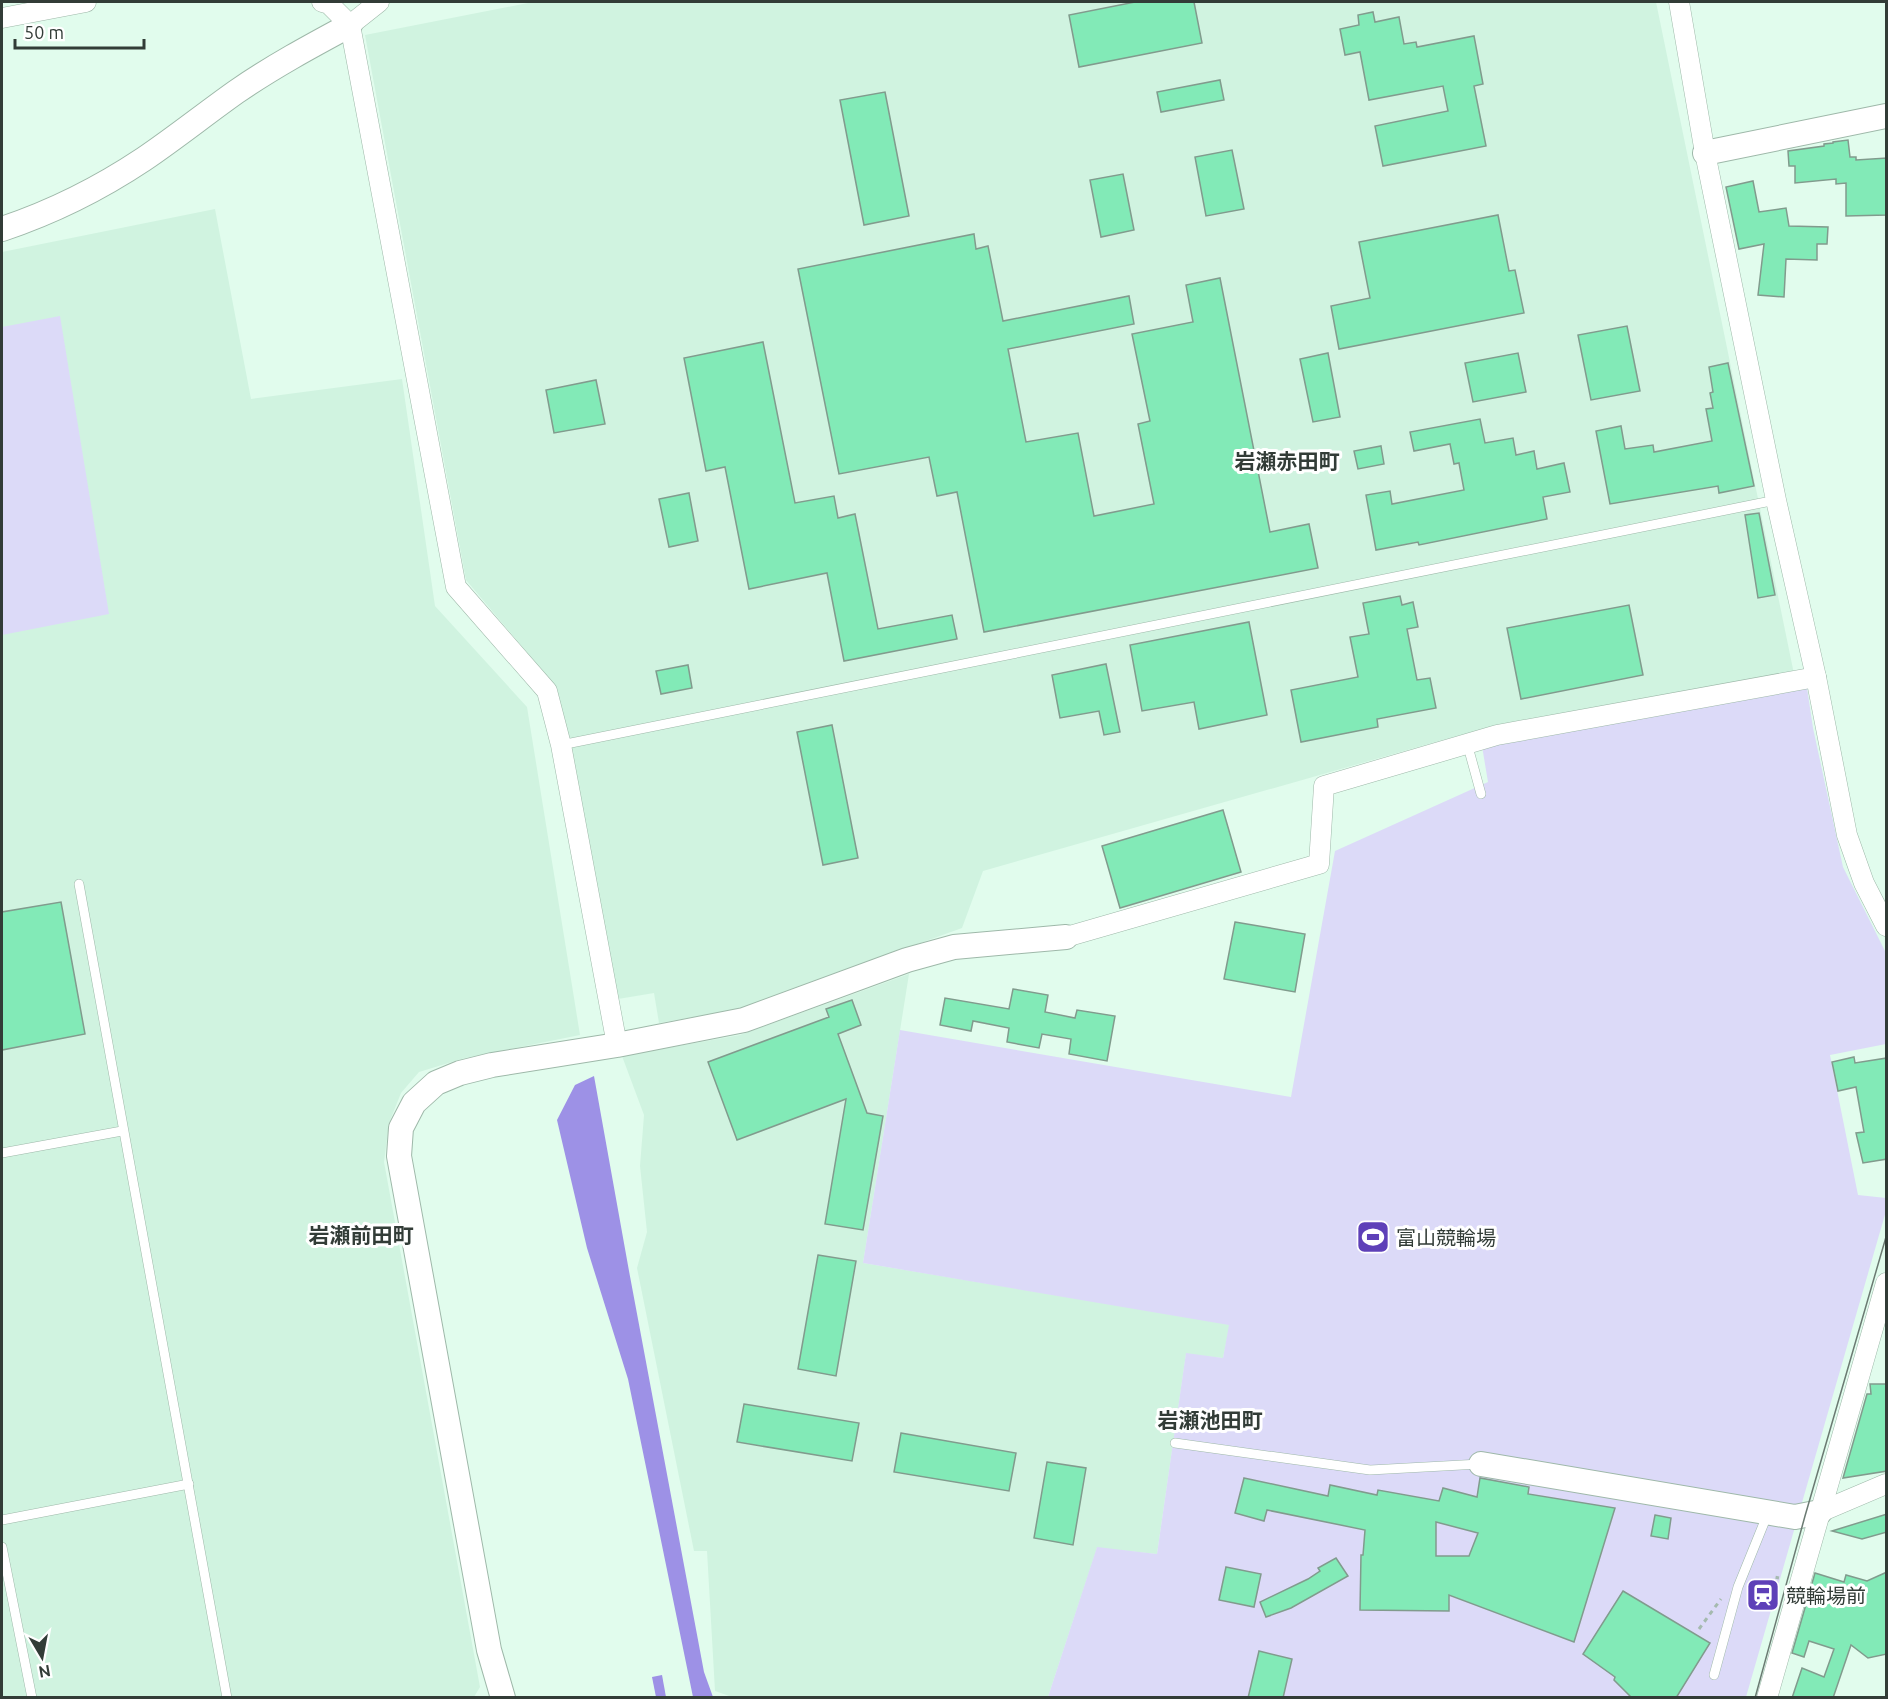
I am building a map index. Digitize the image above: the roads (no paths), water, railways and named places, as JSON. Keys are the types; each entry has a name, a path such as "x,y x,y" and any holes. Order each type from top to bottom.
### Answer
{"street":[{"path":"2,18 76,2"},
{"path":"322,2 358,13"},
{"path":"2,229 41,216 86,194 144,159 237,91 304,50 358,13 379,2"},
{"path":"1679,2 1705,153 1776,500 1816,677 1847,835 1864,883 1887,926"},
{"path":"358,13 456,587 547,691 561,745 617,1045"},
{"path":"1705,153 1887,116"},
{"path":"503,1698 489,1650 399,1156 401,1128 414,1103 435,1083 460,1073 492,1065 617,1045 744,1020 906,960 944,950 1066,937 1319,864 1324,786 1497,735 1816,677"},
{"path":"1767,1698 1887,1283"},
{"path":"1481,1464 1795,1517 1820,1512 1887,1484"}],"lane":[{"path":"561,745 1776,500"},
{"path":"1467,743 1481,794"},
{"path":"79,884 122,1131 227,1698"},
{"path":"2,1153 122,1131"},
{"path":"1175,1443 1370,1470 1481,1464"},
{"path":"2,1520 189,1484"},
{"path":"1714,1675 1738,1587 1768,1513"},
{"path":"2,1547 32,1698"}],"tram line":[{"path":"1755,1698 1886,1237"}],"place":[{"name":"富山競輪場","path":"1373,1237"},
{"name":"競輪場前","path":"1763,1595"}],"district":[{"name":"岩瀬赤田町","path":"1287,461"},
{"name":"岩瀬前田町","path":"361,1235"},
{"name":"岩瀬池田町","path":"1210,1420"}]}
